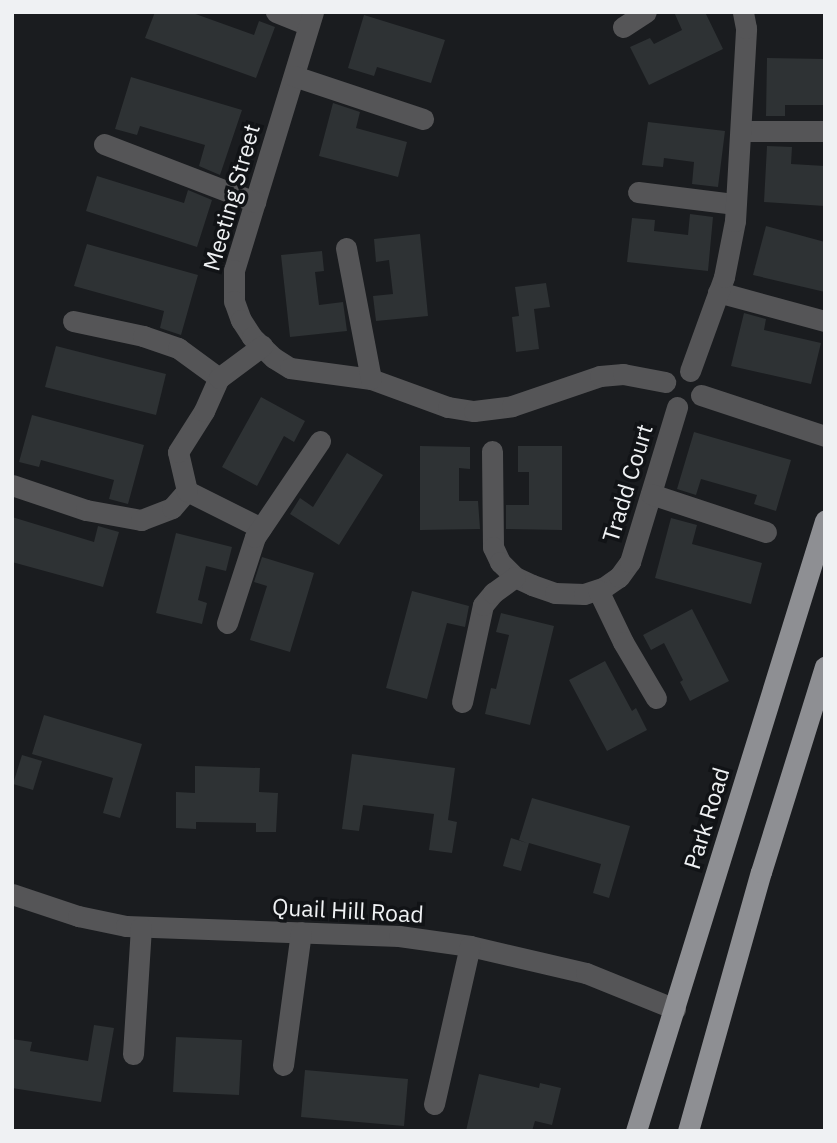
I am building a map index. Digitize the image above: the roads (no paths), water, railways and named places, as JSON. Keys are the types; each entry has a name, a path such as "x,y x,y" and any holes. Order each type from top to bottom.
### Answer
{"main road":[{"name":"Park Road","path":"636,1131 825,521"},
{"path":"688,1131 761,872 825,667"}],"street":[{"path":"276,12 311,18"},
{"path":"623,27 646,12"},
{"path":"690,371 718,292 733,232 746,28 743,12"},
{"name":"Meeting Street","path":"311,18 233,280 234,301 241,320 262,346 290,368 371,379 448,407 474,411 512,406 600,376 623,374 665,382"},
{"path":"294,76 423,119"},
{"path":"741,131 825,131"},
{"path":"104,144 255,202"},
{"path":"638,192 736,204"},
{"path":"346,248 371,379"},
{"path":"718,292 825,321"},
{"path":"74,321 143,335 178,348 219,378"},
{"path":"187,491 178,452 204,411 219,378 262,346"},
{"path":"675,371 690,371 701,380 701,395 691,406 677,407 666,397 665,382 675,371"},
{"path":"701,395 825,436"},
{"name":"Tradd Court","path":"598,590 619,577 630,562 677,407"},
{"path":"227,623 248,552 261,528 320,441"},
{"path":"492,451 493,547 500,562 515,577 555,593 574,596 598,590 623,642 656,698"},
{"path":"12,485 86,510 141,520 172,508 187,491"},
{"path":"187,491 261,528"},
{"path":"651,494 766,532"},
{"path":"462,702 483,605 493,593 515,577"},
{"name":"Quail Hill Road","path":"12,894 78,916 141,927 399,936 471,946 586,974 675,1009"},
{"path":"133,1054 141,927"},
{"path":"283,1065 301,932"},
{"path":"434,1104 471,946"}]}
